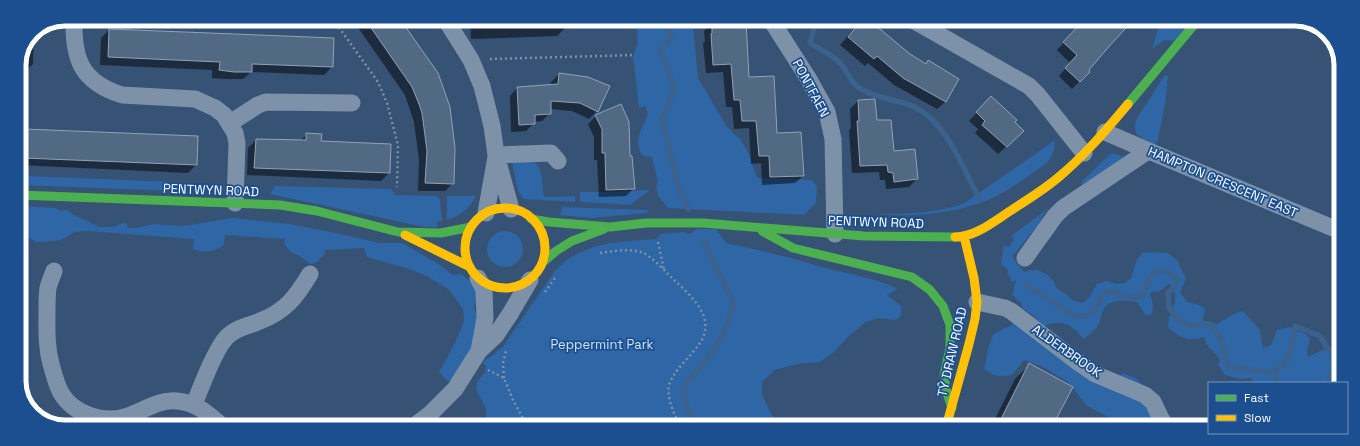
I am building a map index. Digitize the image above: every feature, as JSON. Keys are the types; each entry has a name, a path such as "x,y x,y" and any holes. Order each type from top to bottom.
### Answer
{"street":[{"path":"74,26 73,39 76,55 88,76 98,85 111,92 122,95 195,99 215,108 224,115 235,133 237,144 235,204"},
{"path":"450,26 471,60 484,92 492,126 496,155 511,209"},
{"name":"PONTFAEN","path":"775,26 808,78 826,112 833,139 835,234"},
{"path":"924,26 1029,86 1038,95 1084,153"},
{"name":"PENTWYN ROAD","path":"531,219 610,227 646,223 703,223 864,236 964,236 984,228 997,220 1056,179 1106,132 1193,26"},
{"path":"230,123 258,104 266,102 352,103"},
{"name":"HAMPTON CRESCENT EAST","path":"1106,132 1148,151 1334,228"},
{"path":"1025,258 1055,216 1063,208 1148,151"},
{"path":"496,155 551,153 558,161"},
{"path":"486,213 490,181 496,155"},
{"name":"PENTWYN ROAD","path":"26,195 280,206 317,211 398,232 441,233 471,227"},
{"path":"422,420 443,402 455,389 476,357 496,335 530,280 538,272 543,262 545,250 544,238 536,223 526,214 511,209 497,209 486,213 471,227 466,240 466,254 474,273 484,290 486,318 476,357"},
{"name":"PENTWYN ROAD","path":"543,262 560,248 572,241 610,227"},
{"path":"756,227 793,248 912,277 934,293 946,311 951,328 950,348 944,378 952,408"},
{"name":"PENTWYN ROAD","path":"398,232 474,273"},
{"name":"TŶ DRAW ROAD","path":"948,420 969,344 975,319 977,302 974,278 964,236"},
{"path":"54,271 48,287 46,335 48,355 62,394 70,404 80,412 91,416 114,419 165,401 176,400 194,405 208,413 216,420"},
{"path":"474,273 490,286 504,288 517,286 530,280"},
{"path":"194,405 220,347 228,335 241,328 260,322 289,304 310,274"},
{"name":"ALDERBROOK","path":"977,302 1005,308 1011,311 1095,374 1145,395 1153,402 1162,420"}],"path":[{"path":"338,26 378,82 387,103 398,145 397,187"},
{"path":"471,60 635,55"},
{"path":"657,238 665,271"},
{"path":"594,255 616,251 637,250 644,252 696,302 702,312 705,321 703,338 673,377 669,386 669,397 677,420"},
{"path":"543,295 556,277"},
{"path":"507,349 503,363 504,378 513,400 524,420"},
{"path":"476,357 504,378"}],"green space":[{"path":"637,26 693,26 698,78 727,127 740,139 749,154 757,178 812,180 817,187 816,203 804,215 668,208 658,196 656,186 658,182 652,157 643,156 638,145 639,135 648,114 645,106 639,108 633,57 638,43"},
{"path":"1157,26 1196,26 1174,41 1164,40 1152,49 1158,29"},
{"path":"1165,75 1168,76 1166,98 1158,140 1155,144 1138,136 1135,129 1135,124 1137,118"},
{"path":"1055,140 1055,147 1051,157 1045,164 999,195 985,201 939,213 907,215 876,214 920,212 963,204"},
{"path":"1112,153 1124,157 1082,185 1081,182"},
{"path":"512,162 534,162 537,165 541,173 544,197 575,196 575,202 524,199 518,191"},
{"path":"26,163 29,173 28,176 174,182 178,188 178,191 26,185"},
{"path":"275,186 391,189 395,195 437,196 440,200 442,221 437,222 438,227 424,227 270,194"},
{"path":"650,190 630,205 580,202 580,192"},
{"path":"447,196 476,196 464,211 456,217 447,220"},
{"path":"26,206 56,208 61,211 67,210 72,214 100,227 114,227 122,223 127,224 128,228 136,228 154,224 181,226 232,218 289,224 379,243 402,243 437,263 453,275 461,274 470,281 478,297 474,307 478,319 473,335 474,347 456,380 447,381 439,372 455,343 464,321 463,309 448,289 427,276 367,257 364,248 325,250 325,254 316,263 310,264 291,252 284,244 285,239 225,235 224,245 213,251 206,252 193,249 194,239 89,231 75,232 61,240 45,242 36,242 26,236"},
{"path":"562,207 648,210 647,213 592,218 560,215"},
{"path":"1050,207 1041,218 1042,220 1012,257 1024,272 1038,270 1048,275 1054,282 1056,288 1068,295 1072,300 1082,303 1089,298 1097,284 1106,281 1117,284 1125,283 1131,278 1137,259 1143,252 1168,253 1177,260 1186,279 1180,292 1187,302 1200,305 1205,309 1203,320 1217,324 1236,313 1243,311 1260,330 1263,348 1271,345 1277,330 1289,327 1306,334 1310,339 1307,350 1308,357 1334,346 1334,382 1253,382 1252,378 1240,379 1225,375 1218,365 1220,360 1209,347 1204,337 1193,339 1184,338 1176,334 1168,327 1169,318 1175,302 1175,292 1169,284 1160,291 1152,292 1150,294 1153,304 1152,314 1146,316 1137,302 1113,302 1105,308 1099,324 1095,329 1083,339 1071,326 1066,324 1056,323 1045,326 1046,334 1066,350 1116,376 1124,374 1136,378 1175,420 1114,420 1087,406 1068,382 1041,366 1024,360 1012,375 994,375 984,369 988,349 993,335 1010,326 1023,315 1039,322 1034,316 1022,308 1021,303 1012,295 1016,280 1012,282 1007,272 1008,270 1001,264 1004,245 1009,247 1014,240 1011,236"},
{"name":"Peppermint Park","path":"696,229 716,229 726,243 866,278 898,289 887,295 901,306 901,315 896,320 879,318 866,322 849,336 834,352 820,362 797,364 775,370 762,382 762,394 775,420 486,420 486,409 476,389 477,382 485,372 486,366 483,363 486,359 502,348 555,271 566,261 589,248 628,241 656,239 661,234 683,232 690,234"},
{"path":"509,231 518,236 522,242 522,256 518,262 509,267 501,267 492,262 488,256 487,245 492,236 498,232"}],"building":[{"path":"370,26 405,26 438,73 450,107 455,148 454,184 425,183 427,151 422,113 412,87"},
{"path":"712,26 746,26 749,77 774,76 777,133 801,132 804,176 770,177 769,156 759,156 756,121 742,121 740,100 734,100 731,64 713,65"},
{"path":"857,26 876,26 910,54 926,64 928,60 959,79 946,102 903,78 877,56 874,59 848,37"},
{"path":"1078,26 1128,26 1080,82 1065,68 1077,55 1063,42"},
{"path":"109,29 334,38 333,67 252,64 252,72 234,72 219,70 220,62 108,57"},
{"path":"559,73 588,77 610,86 598,112 580,103 551,101 551,114 535,115 535,124 519,125 517,87 558,84"},
{"path":"991,96 1017,120 1015,122 1024,131 1007,147 982,125 985,121 976,112"},
{"path":"875,99 877,120 891,120 894,151 915,149 918,179 894,182 893,173 888,172 887,165 860,166 857,121 859,121 858,100"},
{"path":"621,104 629,122 630,156 632,156 635,189 606,190 605,153 602,153 602,129 595,115"},
{"path":"26,129 198,136 197,165 26,158"},
{"path":"306,133 322,134 321,141 391,144 390,173 254,168 256,139 306,140"},
{"path":"1029,363 1073,387 1056,420 1000,420"}],"waterway":[{"path":"668,26 671,39 660,51 675,88 662,120 679,189 688,209"},
{"path":"814,26 810,43 831,55 838,61 859,88 871,94 914,107 926,114 936,123 952,146 979,198"},
{"path":"695,420 685,404 684,387 714,350 727,325 734,304 704,241"},
{"path":"1026,285 1073,315 1086,316 1095,310 1101,297 1109,290 1127,298 1142,296 1148,282 1156,271 1168,272 1178,280 1168,293 1169,307 1176,318 1190,326 1210,324 1222,340 1225,359 1230,367 1273,372 1289,360 1295,326 1320,336 1334,359"},
{"path":"1329,382 1334,364"},
{"path":"1273,372 1278,382"},
{"path":"1329,382 1334,381"}],"traffic: fast":[{"path":"1128,104 1193,26"},
{"path":"26,195 280,205 317,211 398,232 441,233 471,227"},
{"path":"531,219 610,227 646,223 703,223 864,236 955,237"},
{"path":"543,262 556,251 572,241 604,229"},
{"path":"762,231 793,248 912,277 930,290 943,306 950,325 950,348 944,375 946,390 952,408"}],"traffic: slow":[{"path":"955,237 969,235 982,229 1054,181 1087,151 1128,104"},
{"path":"505,208 520,211 533,220 542,233 545,248 542,263 533,276 520,285 505,288 490,285 477,276 468,263 465,248 468,233 477,220 490,211 505,208"},
{"path":"405,235 470,267"},
{"path":"948,420 969,344 975,319 977,302 974,278 964,236"}]}
